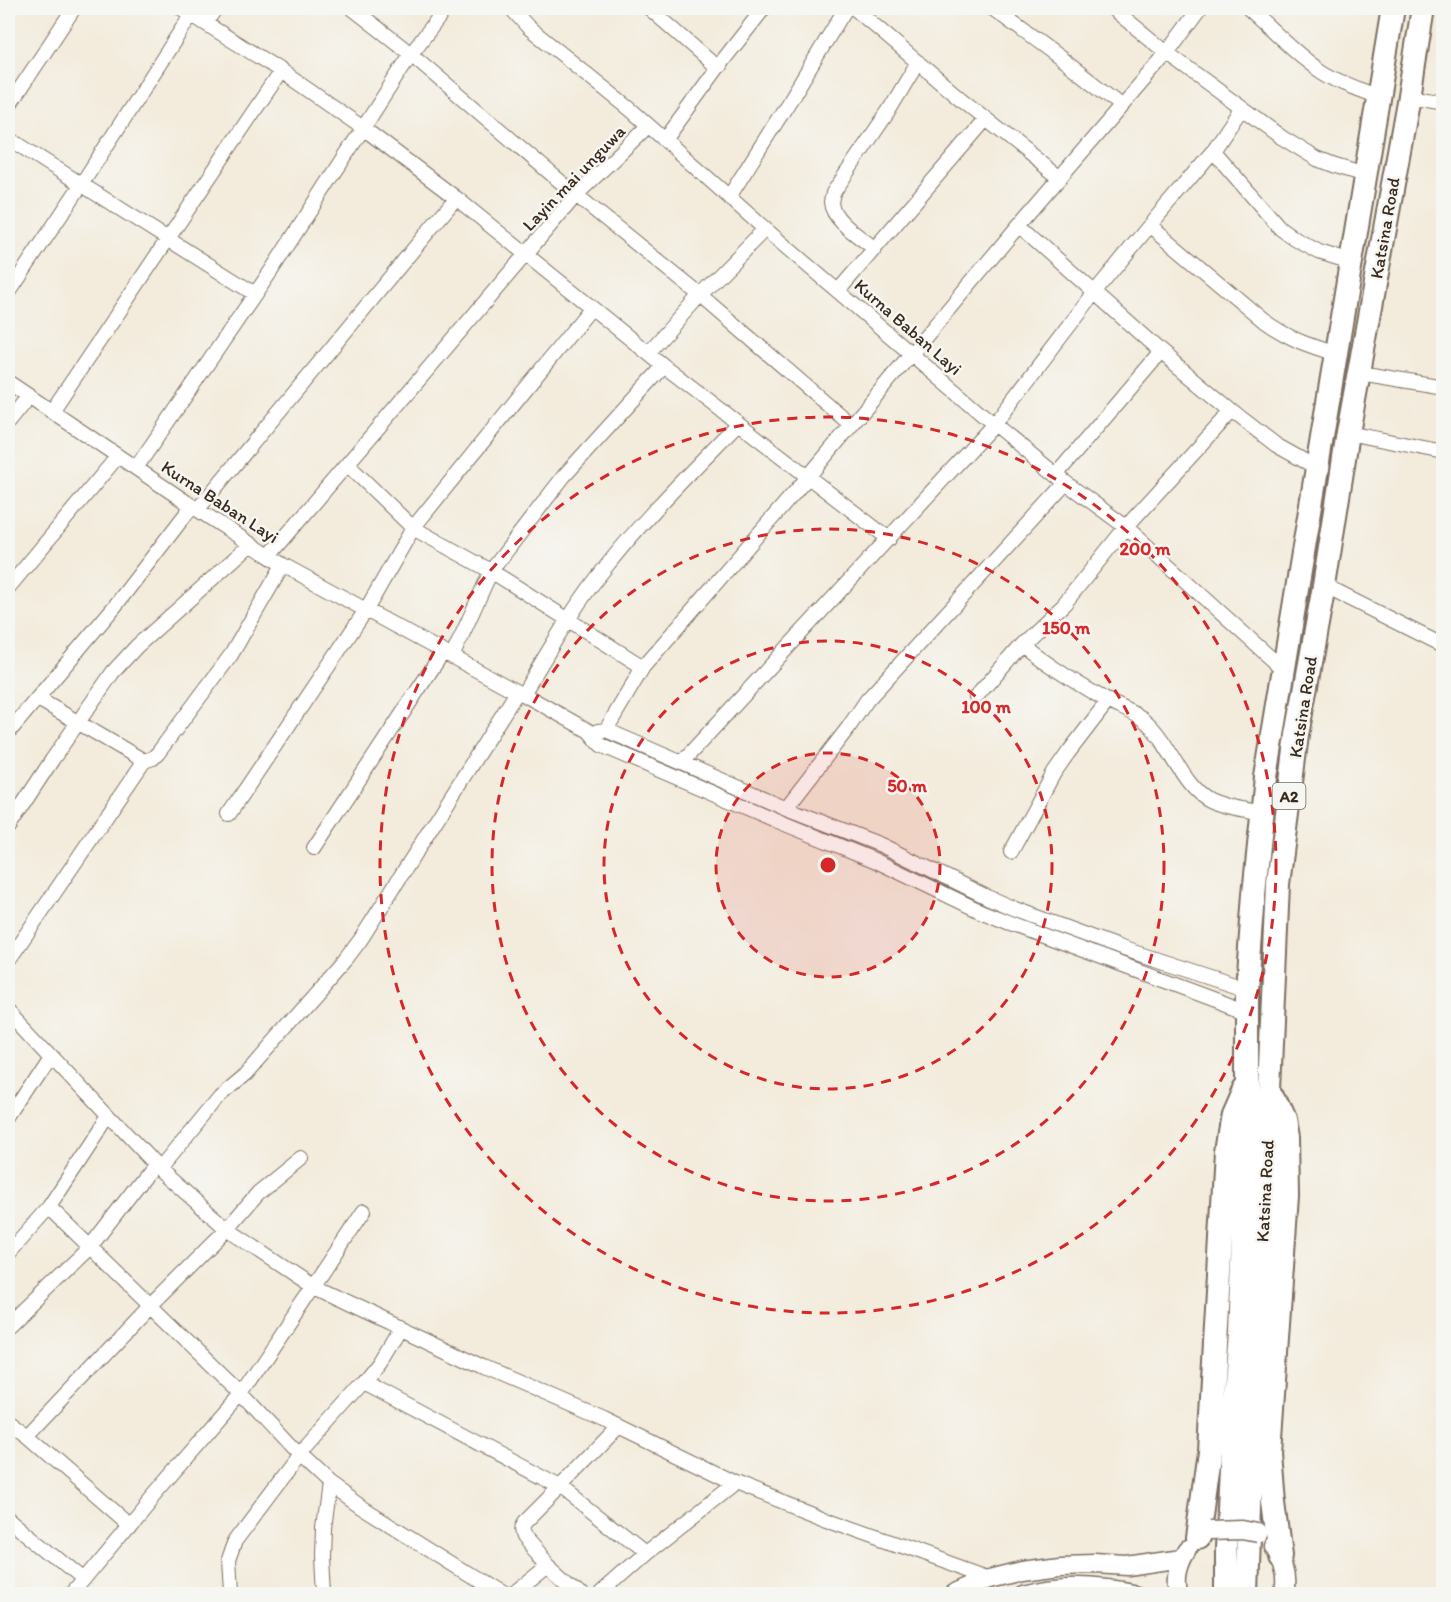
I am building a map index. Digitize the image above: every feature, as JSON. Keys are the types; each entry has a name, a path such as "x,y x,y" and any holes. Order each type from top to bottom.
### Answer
{"highway":[{"name":"Katsina Road","path":"1226,1594 1226,1549 1247,1149 1247,1000 1254,894 1266,777 1393,8"},
{"name":"Katsina Road","path":"1247,1594 1255,1347 1266,1202 1278,884 1297,735 1423,8"},
{"path":"1202,1534 1226,1151 1232,1115 1248,1077"},
{"path":"1269,1089 1283,1121 1286,1138 1287,1196 1269,1451 1272,1502 1280,1556"}],"main road":[{"path":"1179,1594 1177,1574 1181,1558 1188,1547 1202,1534 1243,1530 1258,1533 1271,1543 1280,1556 1285,1570 1284,1594"},
{"path":"955,1594 990,1578 1022,1570 1059,1565 1127,1566 1181,1558"},
{"path":"1023,1594 1085,1586 1110,1588 1136,1594"}],"street":[{"path":"8,107 74,8"},
{"path":"205,23 216,8"},
{"path":"352,8 411,54 576,195 700,295 852,425"},
{"name":"Kurna Baban Layi","path":"8,961 144,761 158,753 231,655 283,565 136,468 255,294 411,54 446,8"},
{"name":"Kurna Baban Layi","path":"511,8 536,33 630,109 765,229 994,424 1061,479 1126,527 1284,670"},
{"path":"649,8 713,64 720,66"},
{"path":"665,140 724,59 765,8"},
{"path":"729,197 846,8"},
{"path":"992,8 1122,106"},
{"path":"1112,8 1241,109 1317,159 1365,176"},
{"path":"606,730 643,667 808,477 1019,225 1167,53 1200,8"},
{"path":"1248,8 1320,71 1343,84 1378,97"},
{"path":"863,10 918,62 1060,178"},
{"path":"8,294 81,185 186,11 281,71 456,198 648,354 889,539"},
{"path":"875,249 843,224 833,210 831,202 833,193 888,112 918,62"},
{"path":"52,411 281,71"},
{"path":"1409,96 1443,102"},
{"path":"682,762 994,424 1095,292 1214,151 1241,109"},
{"path":"838,291 986,119"},
{"name":"Layin mai unguwa","path":"269,556 576,195 648,126"},
{"path":"8,138 255,294"},
{"path":"1214,151 1280,228 1318,252 1351,262"},
{"path":"8,733 456,198"},
{"path":"1019,225 1161,352 1232,411 1276,446 1317,468"},
{"path":"1150,225 1264,321 1304,344 1336,354"},
{"path":"648,354 700,295 765,229"},
{"path":"228,814 366,610 414,528 591,308"},
{"path":"786,808 848,728 867,699 1061,479 1161,352"},
{"path":"314,848 448,655 491,571 564,476 664,366"},
{"path":"1359,373 1443,387"},
{"path":"8,382 136,468"},
{"path":"8,422 29,396"},
{"path":"976,696 1022,644 1064,604 1126,527 1232,411"},
{"path":"8,1326 90,1247 156,1166 220,1095 245,1074 346,959 567,619 604,569 649,516 738,423"},
{"path":"1348,433 1443,452"},
{"path":"8,588 118,456"},
{"path":"346,464 414,528 491,571 643,667"},
{"path":"8,827 113,672 251,544"},
{"path":"283,565 589,731 601,745 874,860 980,911 1112,962 1247,1000"},
{"path":"1324,586 1443,646"},
{"path":"1022,644 1045,663 1108,701 1142,718 1153,729 1196,792 1222,805 1263,813"},
{"path":"38,699 144,761"},
{"path":"1011,852 1054,773 1108,701"},
{"path":"589,731 606,730 786,808 881,845 1015,909 1118,947 1247,1000"},
{"path":"8,1008 156,1166 227,1229 314,1287 484,1368 619,1426 735,1483 826,1519 990,1578"},
{"path":"8,1119 51,1054"},
{"path":"8,1253 49,1207 109,1116"},
{"path":"27,1436 150,1306 227,1229 258,1193 301,1158"},
{"path":"49,1207 241,1394 299,1456 329,1484 500,1594"},
{"path":"71,1594 241,1394 364,1211"},
{"path":"230,1594 228,1561 235,1541 299,1456 380,1363 401,1328"},
{"path":"364,1383 560,1487 645,1554"},
{"path":"8,1422 129,1525"},
{"path":"580,1594 548,1565 523,1537 521,1528 619,1426"},
{"path":"600,1594 645,1554 735,1483"},
{"path":"324,1594 323,1528 329,1484"},
{"path":"8,1518 83,1580"},
{"path":"512,1594 548,1565"}]}
